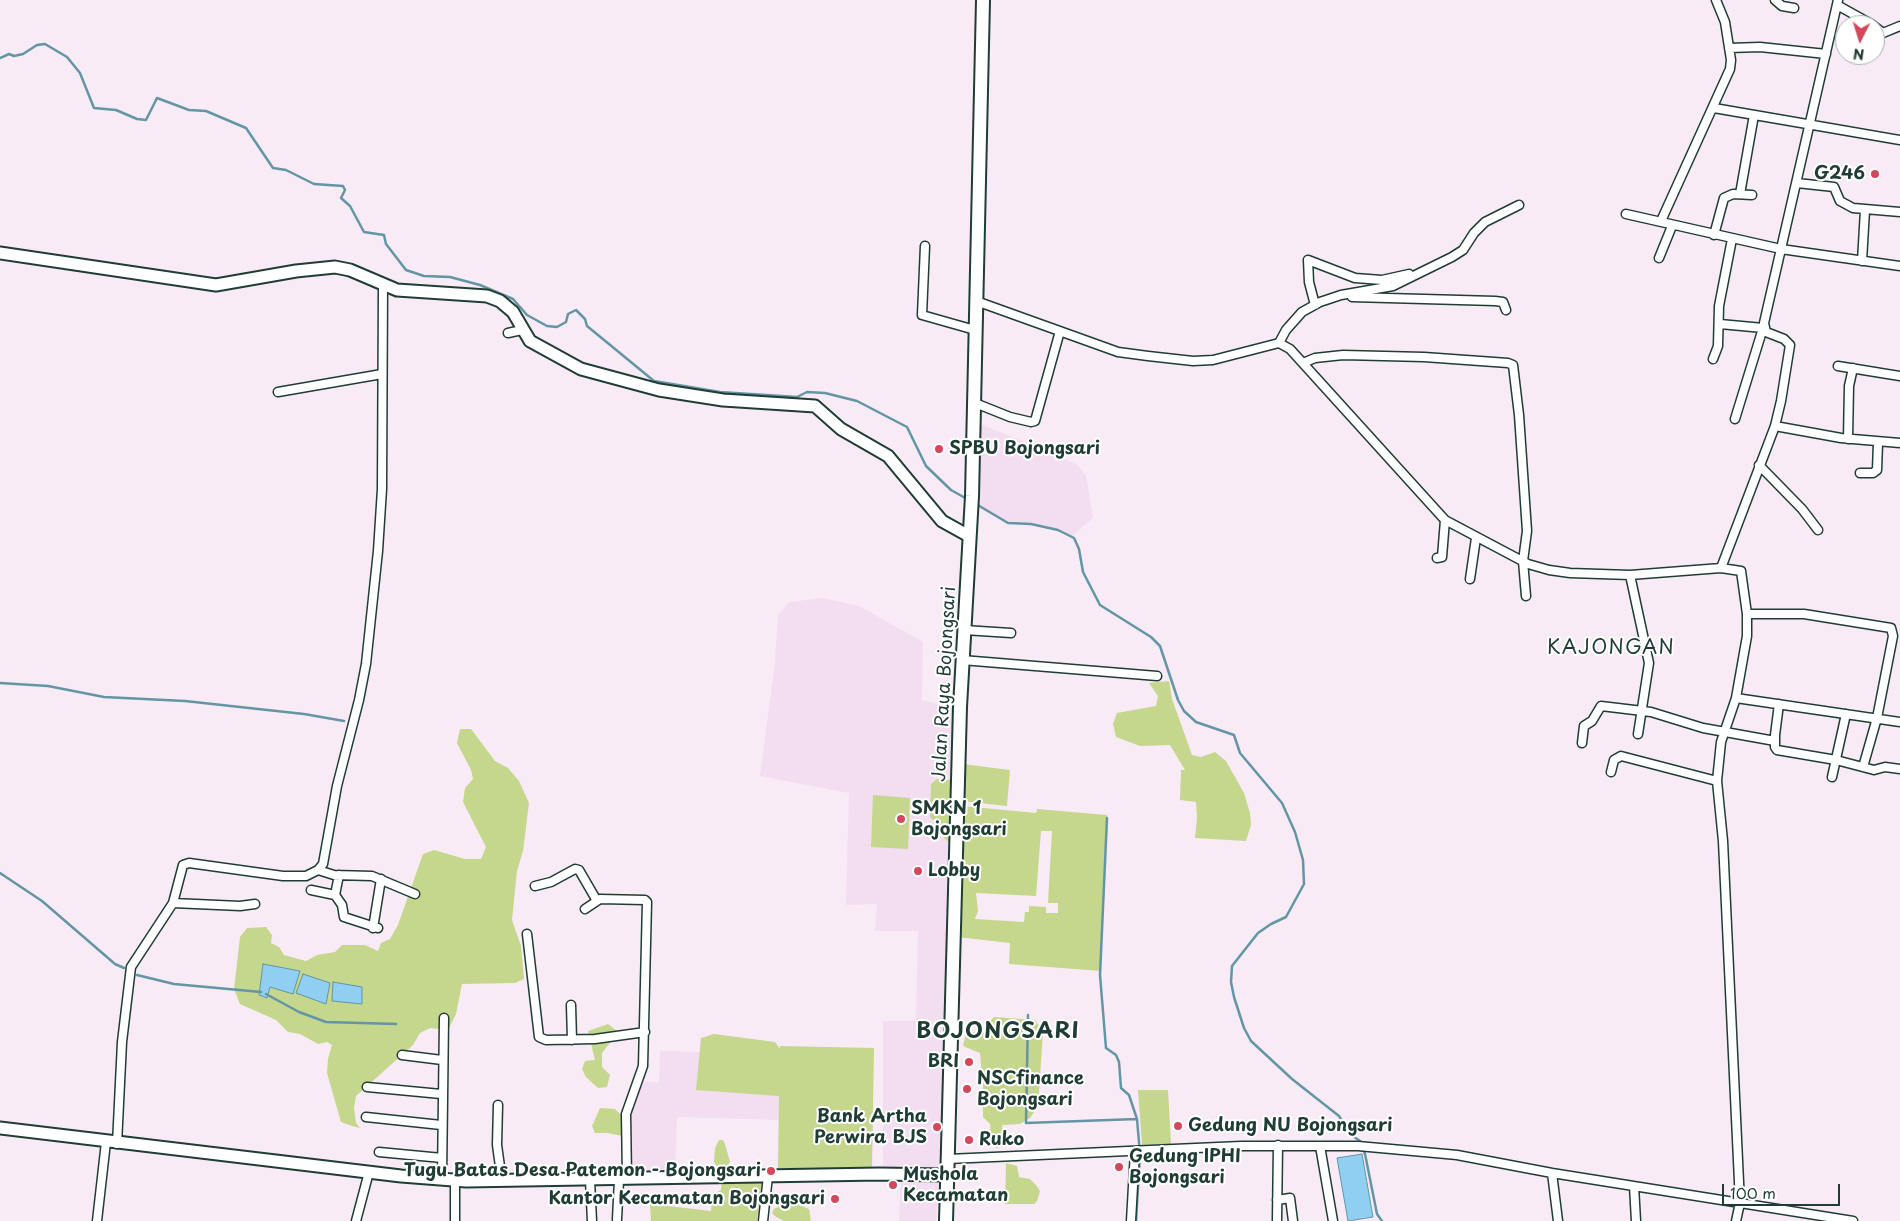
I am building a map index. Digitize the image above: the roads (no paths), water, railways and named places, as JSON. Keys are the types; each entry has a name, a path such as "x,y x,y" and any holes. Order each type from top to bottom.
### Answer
{"main road":[{"name":"Jalan Raya Bojongsari","path":"946,1221 962,660 972,496 975,403 983,0"}],"street":[{"path":"1661,221 1714,108 1730,69 1729,48 1724,22 1716,0"},
{"path":"1775,0 1782,6 1794,8"},
{"path":"1735,419 1763,328 1838,3 1857,15"},
{"path":"1885,32 1900,26"},
{"path":"1729,48 1760,46 1826,54"},
{"path":"1714,108 1900,140"},
{"path":"1740,194 1754,115"},
{"path":"1797,183 1834,187 1840,200 1853,208 1900,212"},
{"path":"1714,235 1724,198 1740,194 1752,195"},
{"path":"1279,343 1286,330 1302,312 1341,295 1393,286 1459,253 1485,222 1520,205"},
{"path":"1862,261 1865,210"},
{"path":"1626,214 1661,221 1672,226 1781,249 1900,266"},
{"path":"1659,258 1672,226"},
{"path":"1713,359 1718,346 1719,306 1732,239"},
{"path":"925,246 922,314 976,330"},
{"path":"0,253 175,278 204,285 230,284 296,271 335,267 350,270 383,284 412,292 487,296 500,301 513,312 520,331 530,341 568,363 650,388 723,400 815,406 841,429 888,456 942,522 969,536"},
{"path":"1315,305 1308,260 1355,278 1382,280 1418,272"},
{"path":"97,1221 112,1143 131,967 173,903 185,863 283,876 306,876 318,870 323,864 337,786 366,664 382,489 383,284"},
{"path":"1341,295 1503,302 1506,310"},
{"path":"976,301 1118,352 1193,361 1214,360 1279,343 1290,349 1445,520 1476,538 1523,561 1549,570 1570,573 1630,575 1721,568 1741,572 1747,614 1747,636 1736,698 1721,742 1717,781 1723,842 1740,1203 1736,1221"},
{"path":"1720,324 1763,328 1770,334 1784,339 1790,346 1774,426 1721,568"},
{"path":"508,332 520,331"},
{"path":"975,403 1010,417 1031,422 1035,421 1060,331"},
{"path":"1303,363 1315,358 1343,355 1424,357 1508,363 1513,365 1519,415 1527,531 1523,561 1526,596"},
{"path":"1838,366 1900,376"},
{"path":"1848,439 1849,386 1853,368"},
{"path":"278,392 382,374"},
{"path":"1774,426 1848,439 1878,443 1900,443"},
{"path":"1860,473 1873,473 1877,470 1878,443"},
{"path":"1759,466 1802,509 1818,530"},
{"path":"1437,558 1442,557 1445,520"},
{"path":"1470,579 1476,538"},
{"path":"1630,575 1649,663 1638,734"},
{"path":"1747,614 1804,614 1891,628 1893,636 1877,718 1863,768"},
{"path":"964,630 1011,633"},
{"path":"962,660 1157,676"},
{"path":"1736,698 1900,722"},
{"path":"1779,704 1775,741 1777,750 1836,760 1874,770 1885,767 1900,769"},
{"path":"1582,743 1584,726 1592,721 1601,706 1642,711 1725,732 1775,741"},
{"path":"1832,777 1846,714"},
{"path":"1611,772 1614,760 1621,756 1717,781"},
{"path":"535,886 551,882 575,869 579,870 597,901"},
{"path":"318,870 339,875 367,875 415,894"},
{"path":"335,896 339,875"},
{"path":"311,890 335,896 342,905 344,917 376,928 381,879"},
{"path":"585,909 597,901 645,900 647,902 643,1066 626,1114 623,1179 618,1220"},
{"path":"173,903 240,906 255,904"},
{"path":"527,934 539,1037 546,1040 595,1040 645,1032"},
{"path":"571,1005 572,1040"},
{"path":"442,1179 441,1094 444,1018"},
{"path":"402,1055 442,1060"},
{"path":"368,1087 441,1094"},
{"path":"498,1105 497,1145 502,1181"},
{"path":"366,1118 441,1125"},
{"path":"0,1128 112,1143 455,1180 947,1175"},
{"path":"948,1159 1278,1145 1361,1146 1457,1155 1552,1173 1853,1221"},
{"path":"1277,1221 1278,1145"},
{"path":"1320,1146 1333,1221"},
{"path":"1131,1221 1139,1151"},
{"path":"379,1152 442,1158"},
{"path":"356,1221 369,1172"},
{"path":"1552,1173 1558,1221"},
{"path":"763,1221 768,1176"},
{"path":"455,1180 455,1221"},
{"path":"590,1180 592,1221"},
{"path":"1634,1186 1636,1221"},
{"path":"1278,1200 1290,1198 1293,1221"}],"water":[{"path":"263,964 300,971 293,994 270,987 267,998 259,995"},
{"path":"303,974 330,983 326,1004 296,993"},
{"path":"333,982 362,987 362,1004 332,1001"},
{"path":"1362,1154 1373,1217 1348,1221 1337,1158"}],"waterway":[{"path":"0,58 9,54 14,56 23,54 37,45 45,44 67,57 80,73 94,108 116,110 137,119 146,120 157,98 189,110 206,111 246,128 273,168 286,170 314,184 343,186 345,190 341,198 350,206 364,232 384,235 386,244 406,270 424,276 450,277 480,285 513,299 527,315 547,326 557,327 566,322 568,314 576,310 585,319 587,326 654,381 720,392 797,397 807,392 825,393 857,401 907,427 926,466 951,490 967,499"},
{"path":"976,504 1008,523 1031,524 1058,530 1074,538 1079,549 1083,572 1100,605 1151,637 1160,646 1178,700 1184,711 1196,722 1234,735 1240,753 1282,803 1295,832 1303,860 1304,884 1286,917 1258,933 1232,966 1231,982 1234,997 1244,1028 1251,1041 1292,1079 1339,1116 1350,1134 1360,1141 1365,1154 1377,1214 1382,1221"},
{"path":"0,683 48,686 104,697 185,701 304,714 344,721"},
{"path":"1107,818 1100,975 1106,1048 1116,1055 1119,1062 1121,1088 1129,1095 1137,1119 1140,1154 1136,1221"},
{"path":"0,873 42,901 115,964 124,968"},
{"path":"137,975 174,984 261,992"},
{"path":"266,994 299,1012 326,1022 396,1024"},
{"path":"1028,1015 1026,1123 1137,1119"}],"place":[{"name":"G246","path":"1875,174"},
{"name":"SPBU Bojongsari","path":"939,449"},
{"name":"SMKN 1 Bojongsari","path":"901,819"},
{"name":"Lobby","path":"918,871"},
{"name":"BRI","path":"969,1062"},
{"name":"NSCfinance Bojongsari","path":"967,1089"},
{"name":"Gedung NU Bojongsari","path":"1178,1126"},
{"name":"Bank Artha Perwira BJS","path":"937,1127"},
{"name":"Ruko","path":"969,1140"},
{"name":"Gedung IPHI Bojongsari","path":"1119,1167"},
{"name":"Tugu Batas Desa Patemon - Bojongsari","path":"771,1171"},
{"name":"Mushola Kecamatan","path":"893,1185"},
{"name":"Kantor Kecamatan Bojongsari","path":"835,1199"}],"district":[{"name":"KAJONGAN","path":"1611,648"},
{"name":"BOJONGSARI","path":"998,1032"}]}
